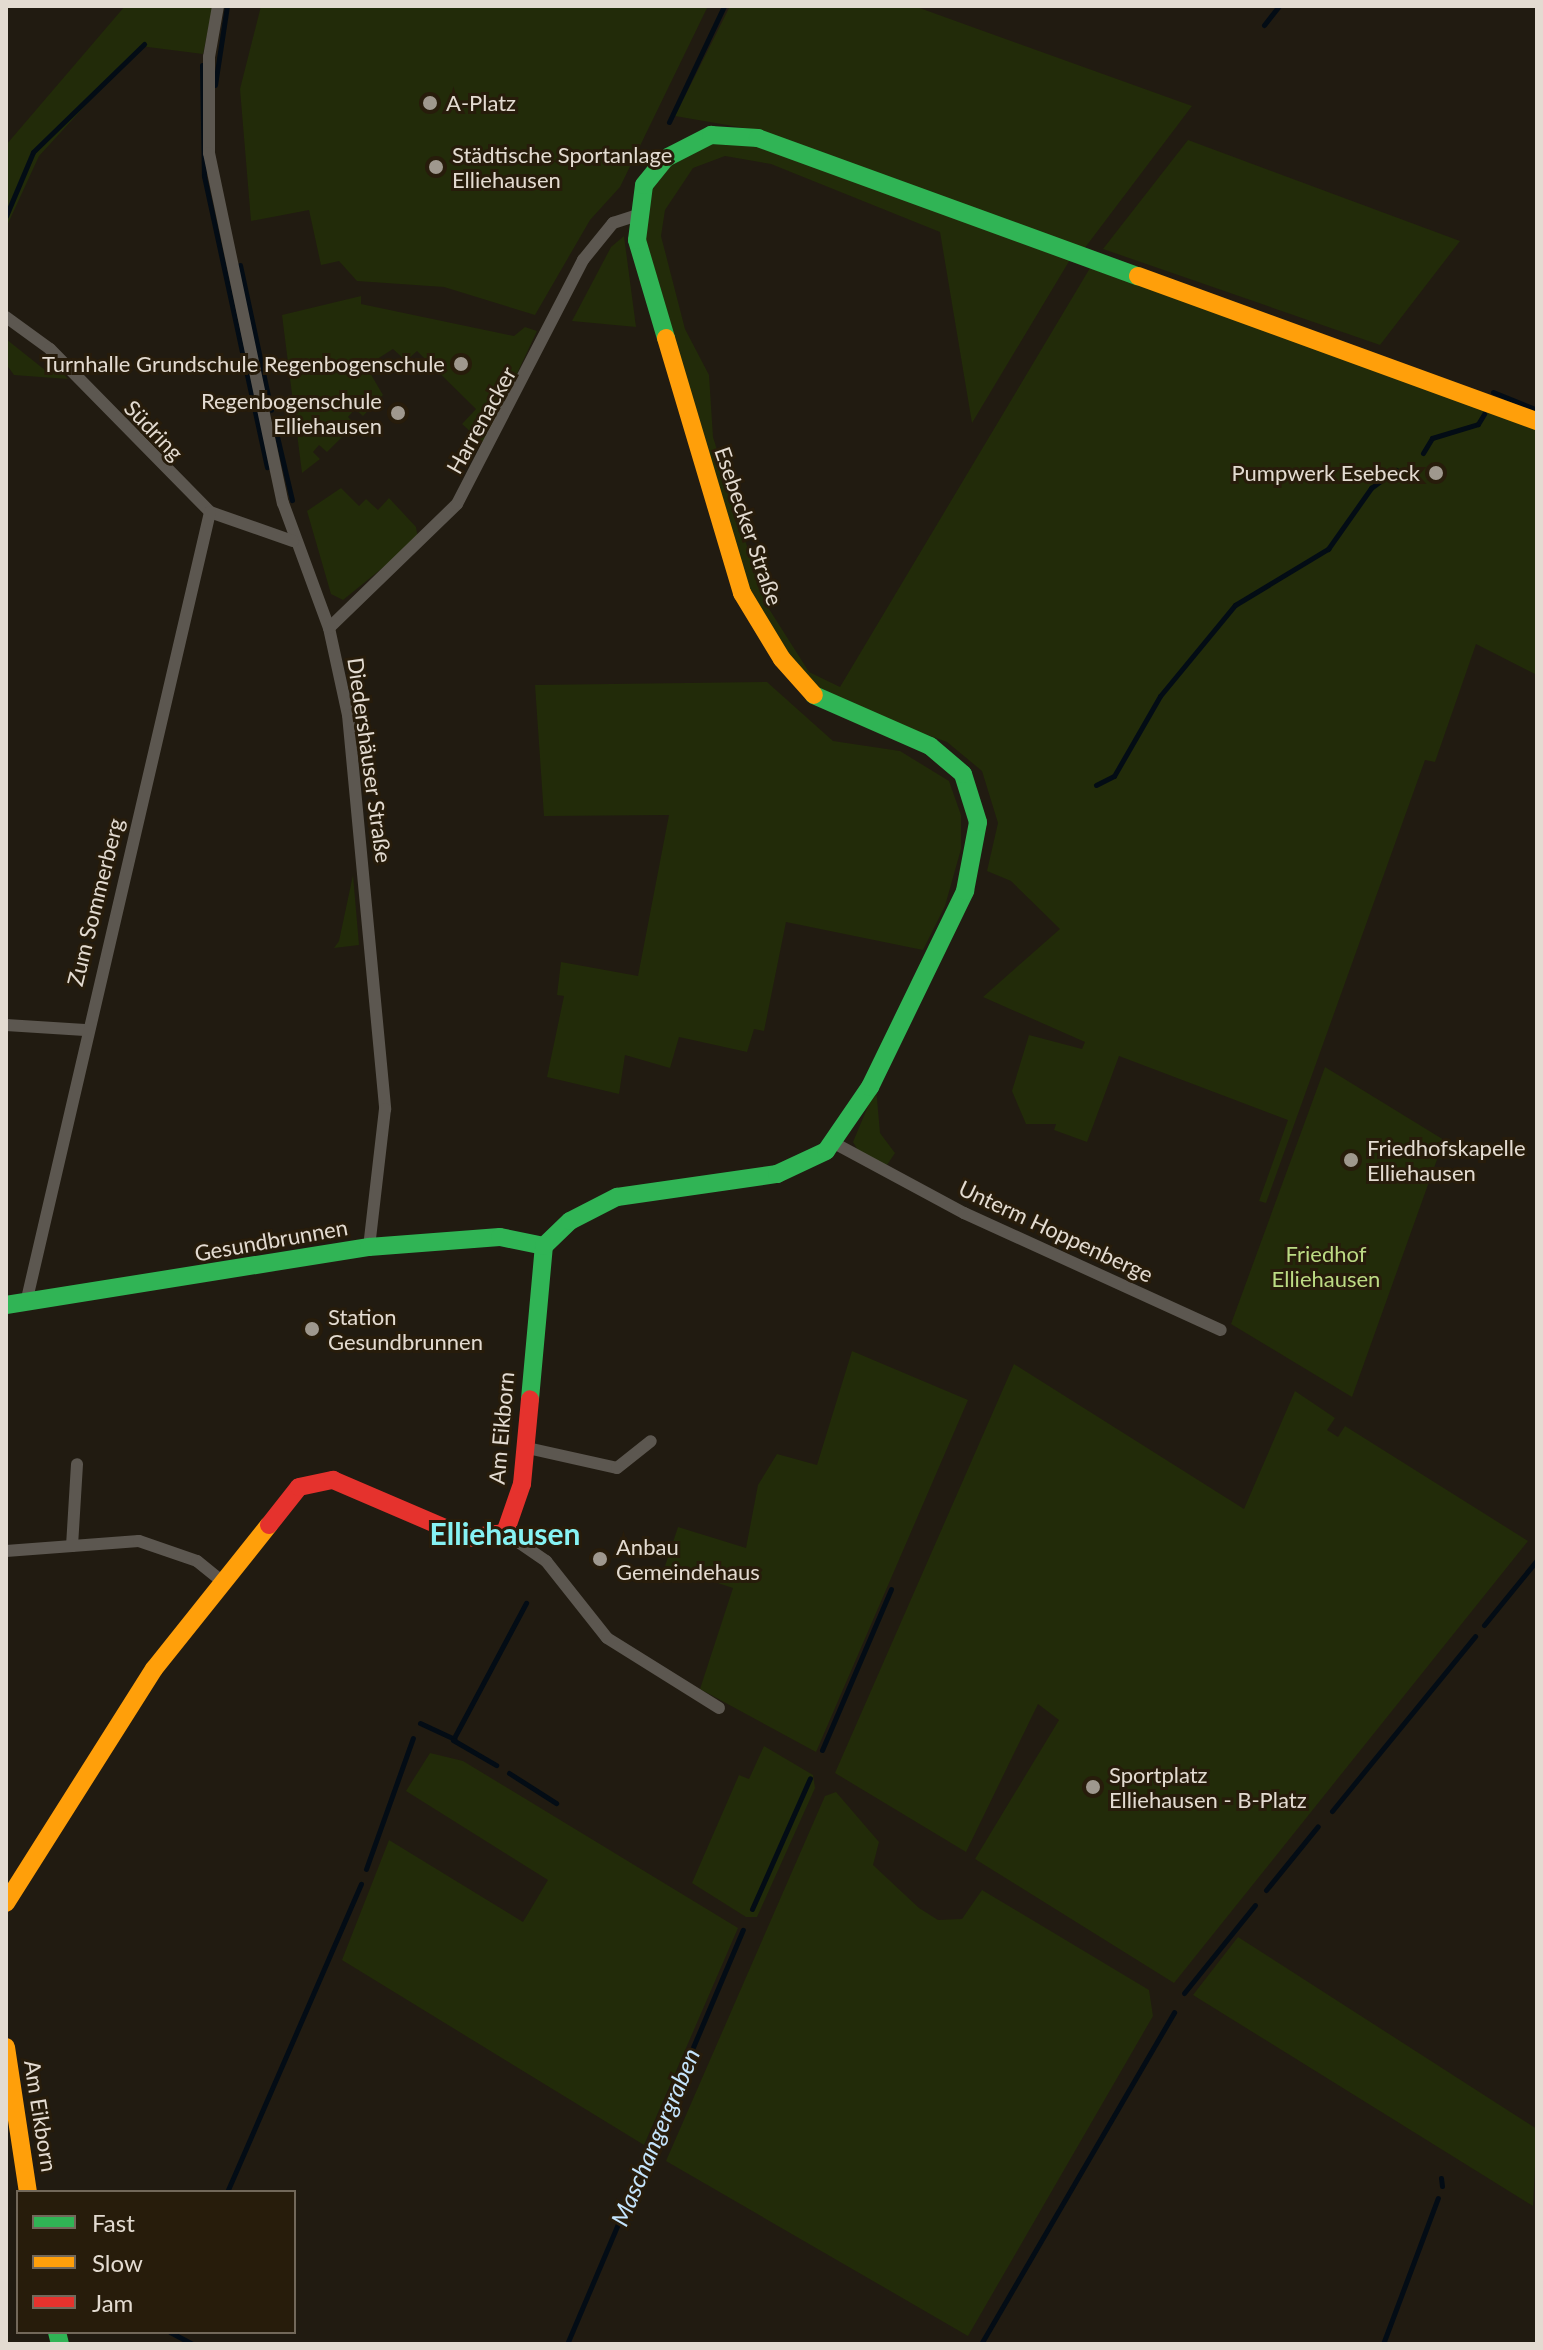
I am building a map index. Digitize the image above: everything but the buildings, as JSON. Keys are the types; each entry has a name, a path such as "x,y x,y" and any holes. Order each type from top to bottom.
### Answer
{"street":[{"name":"Diedershäuser Straße","path":"218,6 209,57 209,153 293,541 329,628 350,728 385,1109 369,1247"},
{"path":"638,215 644,185 666,158 711,135 758,138 1537,421"},
{"name":"Harrenacker","path":"329,628 457,504 597,238 638,215"},
{"name":"Esebecker Straße","path":"638,215 644,272 737,577 762,631 820,701 937,750 963,774 975,798 976,849 952,923 834,1143"},
{"name":"Südring","path":"6,317 50,349 210,512 293,541"},
{"name":"Zum Sommerberg","path":"26,1303 85,1030 210,512"},
{"path":"6,1025 85,1030"},
{"path":"544,1246 570,1221 617,1197 777,1174 834,1143"},
{"name":"Unterm Hoppenberge","path":"834,1143 964,1213 1221,1330"},
{"name":"Gesundbrunnen","path":"6,1305 369,1247 500,1237 544,1246"},
{"name":"Am Eikborn","path":"505,1533 518,1501 544,1246"},
{"path":"523,1447 617,1468 651,1441"},
{"path":"72,1546 77,1464"},
{"path":"6,1903 133,1699 222,1581 299,1487 315,1480 337,1481 468,1538 505,1533 546,1561 607,1638 719,1708"},
{"path":"6,1551 72,1546 161,1545 222,1581"},
{"name":"Am Eikborn","path":"6,2047 12,2134 27,2190"}],"green space":[{"path":"125,6 213,6 203,54 140,46 39,156 6,228 6,145"},
{"name":"Städtische Sportanlage Elliehausen","path":"261,6 708,6 620,187 590,220 535,315 444,287 357,281 339,261 321,265 309,210 251,221 240,89"},
{"path":"730,6 914,6 1192,106 1084,249 750,129 675,116"},
{"path":"1188,140 1460,241 1380,345 1103,249"},
{"path":"715,142 750,143 1071,258 972,423 940,232 771,164 725,156 693,168 665,210 661,236 685,329 709,375 713,437 764,601 809,672 840,687 1090,268 1537,427 1537,675 1476,644 1435,762 1425,760 1266,1203 1259,1201 1288,1120 1119,1056 1087,1142 1054,1130 1056,1124 1026,1124 1012,1091 1029,1035 1082,1049 1085,1042 983,997 1060,929 1011,881 987,871 998,823 982,771 947,742 833,701 796,666 748,587 645,237 652,189 669,165"},
{"path":"624,236 636,327 572,321 611,247"},
{"path":"361,296 361,304 514,336 525,327 537,331 484,444 462,424 476,409 417,351 406,361 393,349 366,366 383,395 363,416 355,409 348,417 355,424 327,452 319,445 313,452 320,459 302,473 282,315"},
{"path":"6,339 50,374 57,367 68,379 14,375 6,364"},
{"path":"341,488 359,506 366,499 378,510 389,498 416,527 418,539 343,600 331,594 307,511"},
{"path":"767,682 833,741 900,751 949,781 961,815 961,849 945,906 923,950 786,922 764,1031 754,1029 747,1052 679,1037 670,1068 625,1055 619,1094 547,1077 564,996 557,995 561,962 638,976 669,815 544,816 535,685"},
{"path":"353,875 359,945 334,948 339,941"},
{"name":"Friedhof Elliehausen","path":"1325,1067 1444,1140 1352,1397 1231,1324"},
{"path":"876,1087 880,1133 895,1153 887,1165 862,1157 853,1142"},
{"path":"852,1351 968,1400 816,1752 700,1689 733,1588 665,1566 678,1527 746,1548 758,1485 777,1454 817,1465"},
{"path":"1014,1364 1244,1509 1295,1391 1335,1418 1327,1430 1338,1437 1345,1426 1528,1541 1174,1983 975,1859 1059,1720 1038,1704 966,1852 835,1773"},
{"path":"764,1746 813,1775 815,1788 757,1917 746,1917 692,1883 739,1775 749,1779"},
{"path":"430,1753 463,1761 738,1928 644,2145 342,1960 389,1840 523,1922 548,1880 406,1791"},
{"path":"836,1792 879,1842 873,1865 919,1908 938,1920 962,1919 982,1890 1149,1990 1153,2016 968,2336 666,2161 825,1796"},
{"path":"1238,1937 1537,2129 1533,2206 1193,1995"}],"waterway":[{"path":"215,85 227,6"},
{"path":"669,122 724,6"},
{"path":"1264,25 1279,6"},
{"path":"6,216 33,152 144,44"},
{"path":"202,65 204,176 267,467"},
{"path":"240,265 271,410"},
{"path":"1493,392 1537,410"},
{"path":"1423,453 1432,438 1478,424 1484,414"},
{"path":"276,432 292,500"},
{"path":"1096,785 1114,776 1160,696 1235,605 1328,549 1371,488 1396,470"},
{"path":"1484,1625 1537,1560"},
{"name":"Maschangergraben","path":"822,1750 891,1589"},
{"path":"455,1736 526,1603"},
{"path":"1332,1811 1475,1636"},
{"path":"420,1723 454,1739"},
{"path":"366,1869 413,1738"},
{"path":"453,1740 496,1765"},
{"path":"509,1773 556,1803"},
{"name":"Maschangergraben","path":"752,1909 810,1778"},
{"path":"1266,1890 1318,1826"},
{"path":"228,2190 361,1884"},
{"path":"1184,1993 1255,1905"},
{"name":"Maschangergraben","path":"567,2344 743,1930"},
{"path":"981,2344 1174,2012"},
{"path":"1441,2178 1442,2186"},
{"path":"1383,2344 1438,2198"},
{"path":"174,2334 193,2344"}],"traffic: fast":[{"path":"666,338 637,240 644,185 666,158 711,135 758,138 1138,276"},
{"path":"530,1399 544,1246 570,1221 617,1197 777,1174 826,1151 870,1087 965,891 978,822 963,774 930,746 814,695"},
{"path":"6,1305 369,1247 500,1237 544,1246"},
{"path":"58,2334 60,2344"}],"traffic: slow":[{"path":"1138,276 1537,421"},
{"path":"666,338 742,593 782,659 814,695"},
{"path":"6,1903 154,1669 269,1525"},
{"path":"6,2047 28,2190"}],"traffic: jam":[{"path":"269,1525 299,1487 333,1480 468,1538 505,1533 522,1484 530,1399"}],"place":[{"name":"A-Platz","path":"430,103"},
{"name":"Städtische Sportanlage Elliehausen","path":"436,167"},
{"name":"Turnhalle Grundschule Regenbogenschule","path":"461,364"},
{"name":"Regenbogenschule Elliehausen","path":"398,413"},
{"name":"Pumpwerk Esebeck","path":"1436,473"},
{"name":"Friedhofskapelle Elliehausen","path":"1351,1160"},
{"name":"Station Gesundbrunnen","path":"312,1329"},
{"name":"Anbau Gemeindehaus","path":"600,1559"},
{"name":"Sportplatz Elliehausen - B-Platz","path":"1093,1787"}],"district":[{"name":"Elliehausen","path":"505,1533"}]}
